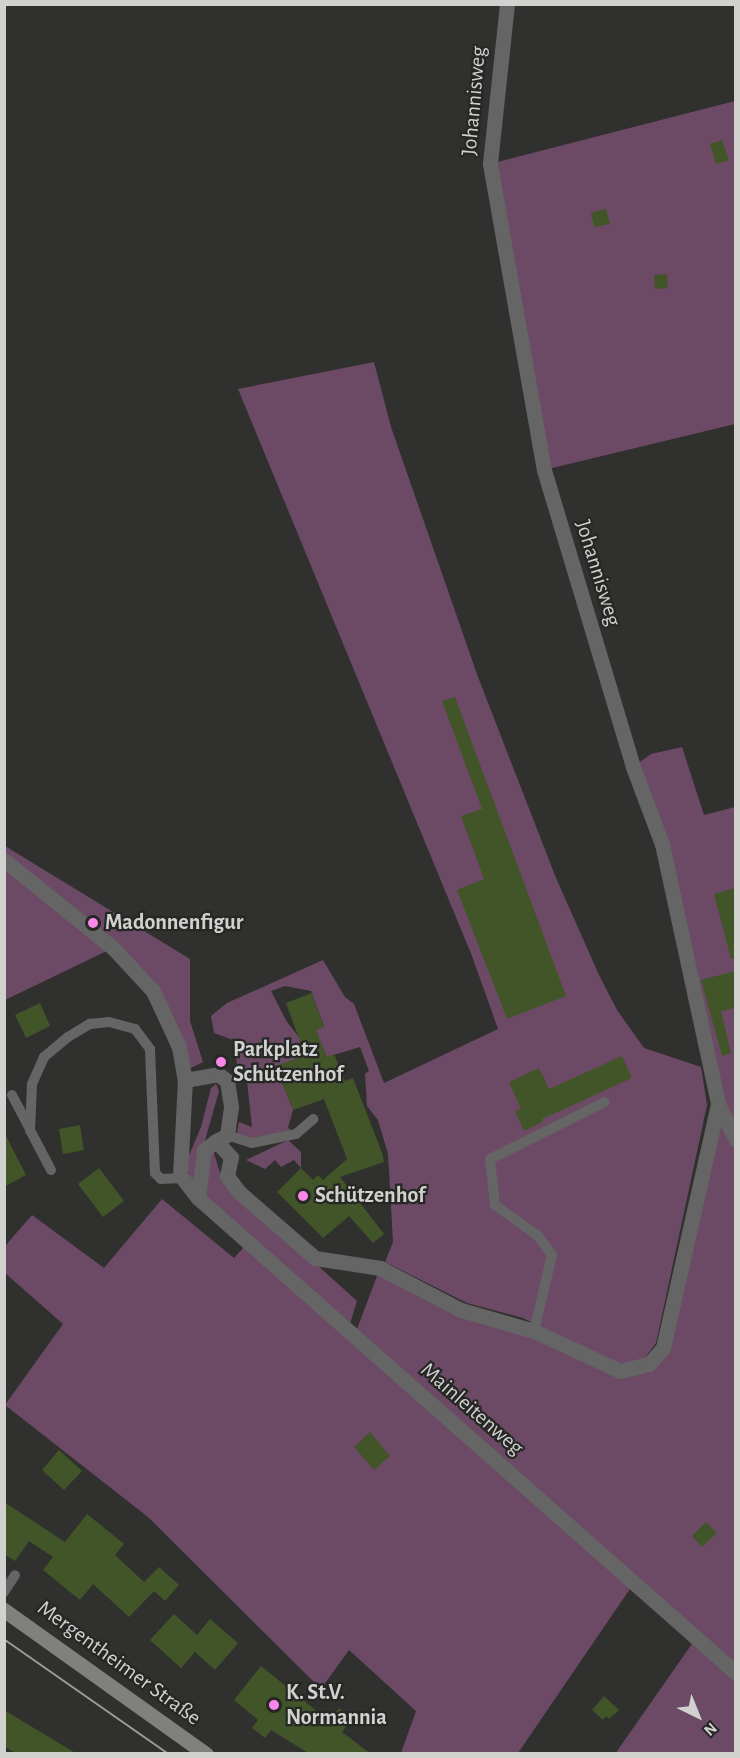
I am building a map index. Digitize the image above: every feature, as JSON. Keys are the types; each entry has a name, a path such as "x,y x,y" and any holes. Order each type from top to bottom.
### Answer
{"main road":[{"name":"Mergentheimer Straße","path":"4,1610 206,1754"}],"street":[{"name":"Johannisweg","path":"507,4 490,164 542,461 633,767 662,844 718,1104 735,1140"},
{"path":"4,860 113,948 153,991 178,1047 185,1080 181,1176"},
{"path":"185,1080 218,1074 227,1081 231,1107 221,1138 204,1150 198,1197"},
{"path":"221,1138 231,1157 227,1176 232,1184 315,1258 380,1268 461,1310 534,1331 620,1371 641,1368 656,1357 667,1335 718,1104"},
{"name":"Mainleitenweg","path":"181,1176 198,1197 735,1673"}],"lane":[{"path":"30,1130 32,1084 44,1057 68,1037 90,1024 121,1023 135,1029 150,1048 155,1173 161,1179 181,1176"},
{"path":"12,1095 51,1170"},
{"path":"534,1331 552,1256 538,1236 495,1205 490,1159 605,1102"},
{"path":"221,1138 252,1143 296,1134 313,1119"},
{"path":"4,1592 15,1575"}],"shaded area":[{"path":"735,101 735,424 544,470 490,164"},
{"path":"374,362 391,427 478,677 556,878 599,975 617,1010 644,1048 701,1067 707,1105 656,1343 644,1359 630,1364 613,1363 523,1318 467,1303 385,1262 393,1242 388,1154 378,1120 367,1106 365,1074 369,1071 360,1047 327,1057 323,1048 276,1067 293,1110 288,1128 296,1134 252,1143 236,1138 239,1122 252,1127 246,1072 239,1075 233,1040 214,1033 211,1016 227,1003 323,960 345,997 354,1004 384,1083 498,1029 472,956 238,389","holes":["285,986 311,991 324,1026 298,1036 287,1022 271,991"]},
{"path":"682,747 704,815 735,807 735,1665 357,1329 380,1268 609,1368 656,1357 718,1104 662,844 633,767 651,754"},
{"path":"5,846 190,959 190,1021 203,1062 189,1069 162,1009 113,948 5,1000"},
{"path":"216,1084 219,1091 193,1183 185,1165 201,1127 211,1088"},
{"path":"288,1140 301,1152 301,1168 294,1160 281,1167 275,1160 265,1169 246,1160"},
{"path":"212,1147 222,1179 357,1301 349,1327 205,1198"},
{"path":"162,1199 234,1258 244,1247 632,1586 518,1753 401,1753 416,1711 349,1650 321,1689 148,1517 5,1405 63,1324 5,1273 5,1246 32,1215 104,1268"},
{"path":"694,1641 735,1681 735,1753 615,1754"}],"building":[{"path":"722,140 729,160 716,164 710,144"},
{"path":"606,209 610,224 594,227 591,213"},
{"path":"667,274 668,288 655,289 654,275"},
{"path":"455,697 566,996 507,1019 457,890 484,879 461,816 482,809 442,701"},
{"path":"735,888 735,959 731,959 714,894"},
{"path":"735,971 735,1008 721,1011 731,1053 722,1056 701,980"},
{"path":"312,993 324,1027 316,1030 327,1057 334,1054 345,1081 353,1078 382,1153 384,1162 340,1177 384,1234 373,1243 349,1216 323,1238 277,1192 301,1168 313,1180 318,1175 323,1180 347,1159 324,1099 293,1110 276,1066 305,1055 286,1003"},
{"path":"40,1003 50,1026 26,1038 15,1015"},
{"path":"622,1056 632,1078 542,1119 543,1122 524,1131 515,1111 521,1109 509,1082 539,1068 549,1089"},
{"path":"80,1125 84,1150 63,1154 59,1129"},
{"path":"4,1132 26,1175 4,1187"},
{"path":"99,1168 124,1201 103,1217 78,1184"},
{"path":"370,1432 390,1456 374,1470 354,1447"},
{"path":"59,1450 82,1471 64,1490 42,1470"},
{"path":"4,1502 65,1542 87,1514 124,1544 115,1555 144,1582 159,1567 179,1585 165,1601 154,1591 129,1617 93,1584 80,1600 43,1570 53,1557 29,1541 15,1561 4,1554"},
{"path":"706,1522 717,1533 702,1547 692,1536"},
{"path":"174,1614 197,1635 210,1619 238,1643 215,1670 195,1652 181,1668 150,1640"},
{"path":"261,1666 329,1721 339,1708 352,1718 342,1732 371,1754 310,1754 271,1730 265,1738 252,1728 258,1720 234,1700"},
{"path":"604,1696 619,1710 609,1719 606,1716 603,1720 592,1710"},
{"path":"4,1710 77,1754 17,1754 4,1746"}],"tram line":[{"path":"4,1639 169,1754"}],"place":[{"name":"Madonnenfigur","path":"93,923"},
{"name":"Parkplatz Schützenhof","path":"221,1062"},
{"name":"Schützenhof","path":"303,1196"},
{"name":"K. St.V. Normannia","path":"274,1705"}]}
